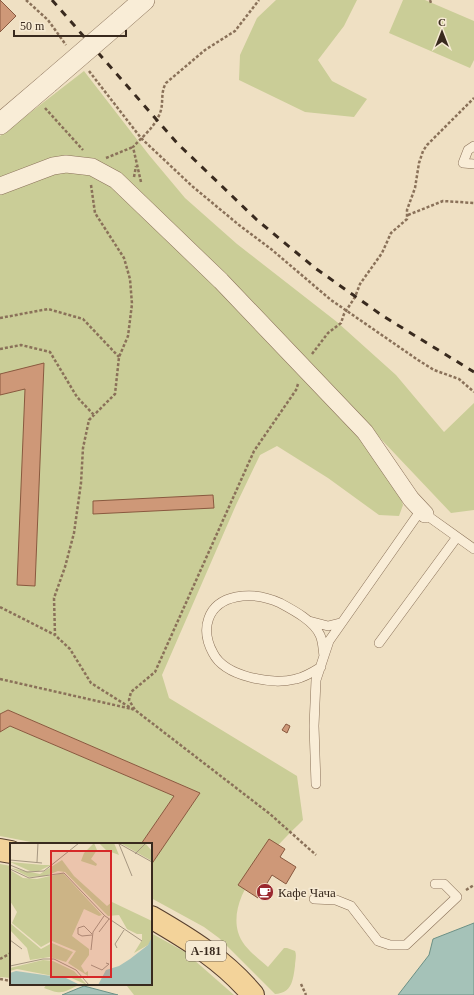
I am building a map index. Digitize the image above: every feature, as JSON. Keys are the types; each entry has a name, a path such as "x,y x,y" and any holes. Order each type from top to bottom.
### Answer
{"main road":[{"path":"0,850 10,852"},
{"name":"А-181","path":"152,918 194,941 224,965 253,995"}],"street":[{"path":"0,124 144,0"},
{"path":"0,186 52,166 78,164 88,159 116,180 144,205 304,366 365,432 411,499 423,512"}],"lane":[{"path":"474,146 468,150 463,163 474,164"},
{"path":"316,784 314,726 316,680 329,641 340,623 423,512 474,549"},
{"path":"379,643 457,537"},
{"path":"320,667 296,680 280,682 260,680 241,675 225,665 213,654 208,639 206,625 210,611 225,599 244,596 262,596 274,601 308,621 328,626 340,623"},
{"path":"308,621 320,635 324,656"},
{"path":"314,899 336,900 351,906 378,941 390,945 406,945 457,897 444,884 435,884"}],"path":[{"path":"26,0 48,20 71,50"},
{"path":"88,159 110,155 133,147 152,128 161,112 162,89 166,83 205,50 236,31 259,0"},
{"path":"85,66 141,138 214,204 271,249 312,286 346,311 434,370 459,379 474,392"},
{"path":"304,366 328,333 341,323 360,284 371,266 382,253 391,233 407,219 423,151 427,145 474,98"},
{"path":"46,109 88,159 95,213 124,258 130,280 132,304 128,336 119,357 115,394 89,420 83,448 81,483 74,533 54,598 55,635"},
{"path":"133,147 141,181 144,205"},
{"path":"408,215 443,201 474,203"},
{"path":"0,318 48,309 83,319 119,357"},
{"path":"0,349 21,345 50,352 77,397 94,415"},
{"path":"0,607 55,635 70,649 91,683 134,710 0,679"},
{"path":"0,959 10,954"},
{"path":"0,979 10,981"},
{"path":"301,984 306,995"},
{"path":"38,985 43,986"}],"green space":[{"path":"276,0 357,0 344,26 318,60 332,81 367,99 354,117 305,112 239,80 240,55 257,18"},
{"path":"403,0 425,0 474,21 474,60 470,68 389,33"},
{"path":"84,71 149,155 185,198 237,244 337,322 396,375 444,432 474,403 474,510 451,513 307,361 92,160 0,180 0,136"},
{"path":"72,169 113,182 324,391 399,492 403,505 399,516 379,515 328,478 277,446 260,455 236,505 162,675 169,698 297,776 303,820 268,856 257,871 247,886 240,901 237,917 238,932 243,942 250,951 268,967 284,948 295,951 296,958 291,985 281,993 275,994 219,938 204,927 152,899 152,864 200,793 8,710 0,714 0,190"},
{"path":"10,726 174,796 142,843 36,843 0,836 0,732"},
{"path":"0,864 10,866 10,978 0,977"},
{"path":"152,934 185,952 234,995 134,995 127,986 122,985 152,985"},
{"path":"46,985 78,985 62,992 55,992 44,988"}],"water":[{"path":"474,923 474,995 398,995 429,955 433,939"},
{"path":"84,986 118,995 62,995"}],"building":[{"path":"0,0 16,16 0,32"},
{"path":"44,363 35,586 17,585 25,389 0,395 0,374"},
{"path":"213,495 214,508 93,514 93,501"},
{"path":"8,710 200,793 152,864 152,843 142,843 174,796 10,726 0,732 0,714"},
{"path":"286,724 290,726 287,733 282,730"},
{"path":"269,839 285,849 280,857 296,867 286,884 272,875 258,898 238,885"}],"railway":[{"path":"52,0 177,143 257,220 315,268 383,316 474,372"}],"place":[{"name":"Кафе Чача","path":"265,892"}]}
